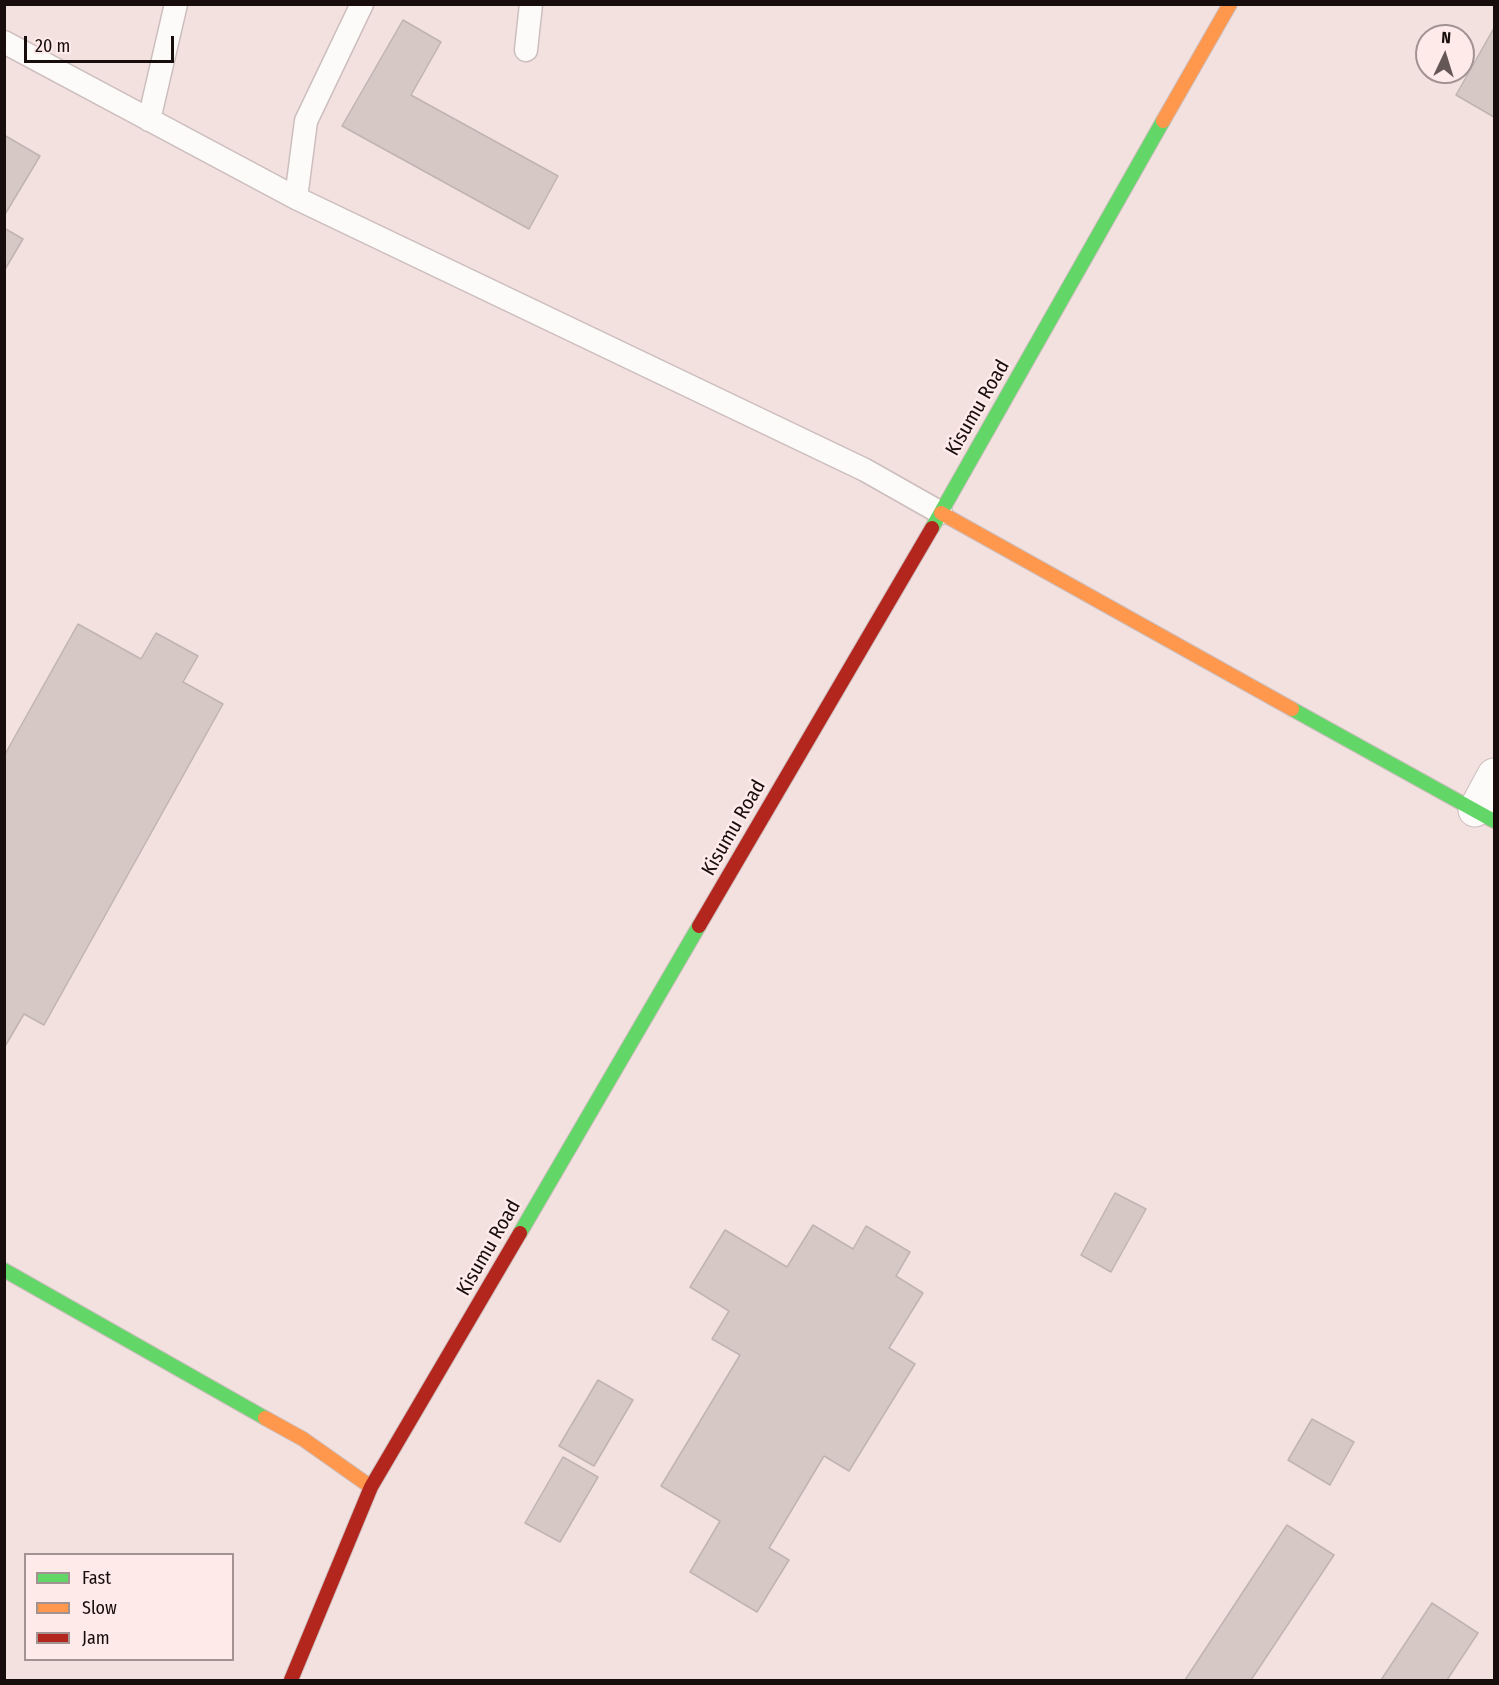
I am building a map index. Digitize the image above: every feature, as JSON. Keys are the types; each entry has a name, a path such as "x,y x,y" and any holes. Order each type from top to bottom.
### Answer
{"main road":[{"name":"Kisumu Road","path":"291,1680 371,1487 941,513 1230,4"},
{"path":"941,513 1485,816"},
{"path":"4,1270 303,1439 371,1487"}],"street":[{"path":"1485,816 1494,775"}],"lane":[{"path":"149,120 176,4"},
{"path":"296,198 306,121 362,4"},
{"path":"526,50 531,4"},
{"path":"4,42 296,198 865,470 941,513"}],"building":[{"path":"403,20 441,42 411,95 558,176 529,229 342,126"},
{"path":"1494,28 1494,117 1456,95 1462,84 1475,84 1475,62"},
{"path":"4,135 40,156 4,216"},
{"path":"4,228 23,239 4,271"},
{"path":"78,624 141,659 156,633 198,656 183,682 223,704 44,1025 24,1014 4,1048 4,756"},
{"path":"1115,1193 1146,1209 1111,1272 1081,1255"},
{"path":"813,1225 853,1249 866,1226 910,1252 896,1276 923,1293 889,1348 915,1364 849,1471 824,1456 769,1548 789,1560 757,1612 690,1572 720,1521 661,1486 740,1355 712,1339 729,1311 690,1287 725,1230 787,1267"},
{"path":"598,1380 633,1400 594,1466 559,1446"},
{"path":"1312,1419 1354,1442 1330,1485 1288,1460"},
{"path":"563,1457 598,1477 560,1542 525,1523"},
{"path":"1287,1525 1334,1555 1251,1680 1185,1680"},
{"path":"1432,1603 1478,1633 1447,1680 1381,1680"}],"traffic: fast":[{"path":"932,528 1163,121"},
{"path":"1292,709 1494,821"},
{"path":"520,1233 699,926"},
{"path":"4,1270 265,1418"}],"traffic: slow":[{"path":"1163,121 1230,4"},
{"path":"941,513 1292,709"},
{"path":"265,1418 303,1439 371,1487"}],"traffic: jam":[{"path":"699,926 932,528"},
{"path":"291,1680 371,1487 520,1233"}]}
